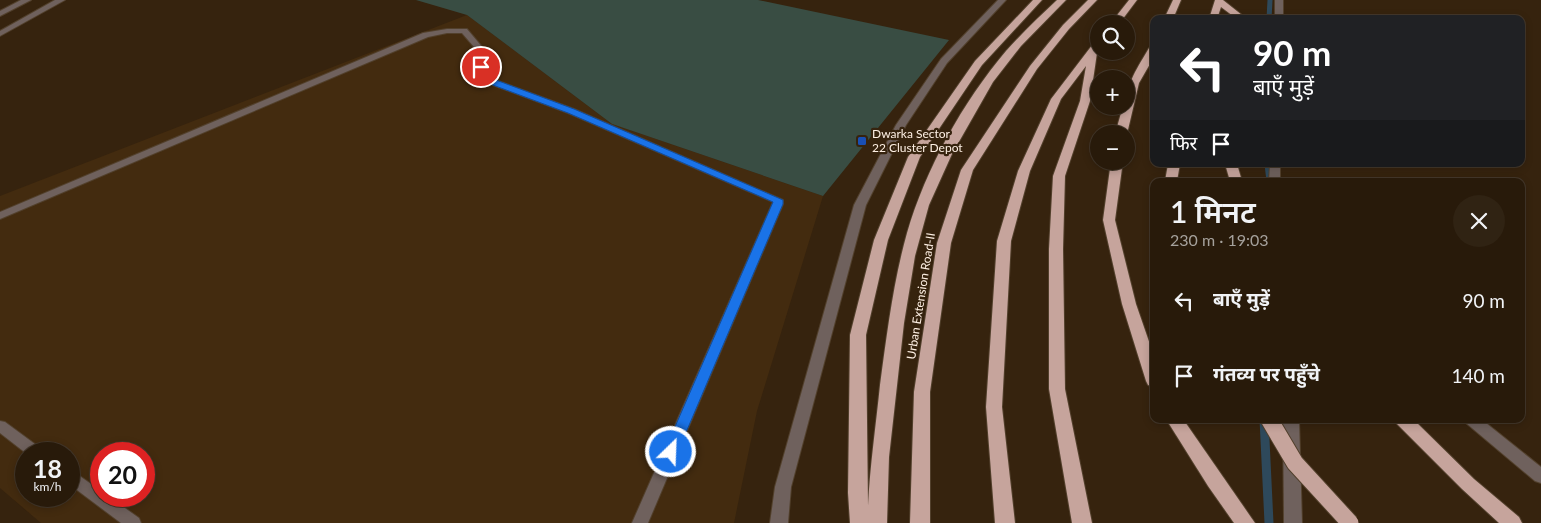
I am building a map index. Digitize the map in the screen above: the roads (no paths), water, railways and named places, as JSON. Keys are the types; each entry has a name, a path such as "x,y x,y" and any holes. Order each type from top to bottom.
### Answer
{"highway":[{"path":"860,523 857,493 858,335 881,240 914,157 978,63 1038,0"},
{"path":"877,523 876,492 893,339 908,254 931,183 975,102 1005,59 1039,21 1062,0"},
{"name":"Urban Extension Road-II","path":"920,523 922,392 944,243 967,170 1033,68 1066,27 1093,0"},
{"path":"1121,15 1132,0"},
{"path":"1170,15 1177,0"},
{"path":"1214,15 1219,0 1238,15"},
{"path":"1005,523 994,407 1004,241 1024,171 1056,99 1090,53"},
{"path":"1123,125 1134,83 1150,55"},
{"path":"1082,523 1057,389 1056,249 1059,176 1085,101 1093,60"},
{"path":"1116,170 1109,220 1129,304 1150,369"},
{"path":"1177,423 1214,481 1245,523"},
{"path":"1271,423 1295,463 1350,523"},
{"path":"1407,423 1468,484 1512,523"}],"street":[{"path":"0,14 27,0"},
{"path":"0,34 61,0"},
{"path":"779,523 783,488 860,205 901,124 944,61 1002,0"},
{"path":"1279,0 1279,15"},
{"path":"1290,423 1293,523"},
{"path":"1476,423 1541,476"}],"lane":[{"path":"0,216 426,35 447,30 464,31 479,48 481,67 493,82 580,115 776,198 779,202 640,523"},
{"path":"0,426 22,442"},
{"path":"80,484 133,523"}],"waterway":[{"path":"1269,15 1270,0"},
{"path":"1268,167 1270,178"},
{"path":"1264,423 1269,523"}],"place":[{"name":"Dwarka Sector 22 Cluster Depot","path":"862,141"}]}
